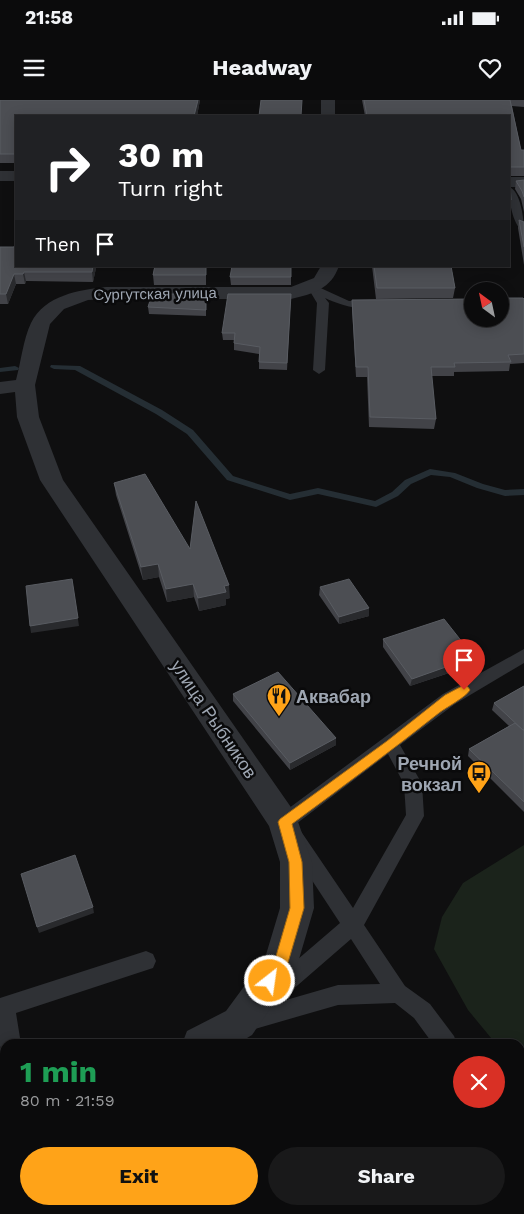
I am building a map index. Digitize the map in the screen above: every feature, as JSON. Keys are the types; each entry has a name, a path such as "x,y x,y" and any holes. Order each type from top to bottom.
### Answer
{"street":[{"path":"328,100 328,115"},
{"path":"0,176 15,176"},
{"path":"510,182 524,182"},
{"path":"314,288 328,276 330,267"},
{"name":"Сургутская улица","path":"25,386 40,323 58,305 84,295 106,293 291,293 314,288"},
{"path":"0,388 25,386"},
{"name":"улица Рыбников","path":"25,386 28,417 52,480 284,822 296,862 297,908 280,966 239,1023 209,1039"}],"lane":[{"path":"510,193 524,228"},
{"path":"314,288 347,304 387,304"},
{"path":"314,288 323,303 318,370"},
{"path":"442,1039 422,1011 398,994 354,924 284,822 449,699 524,655"},
{"path":"239,1023 354,924 415,816 414,784 391,744"},
{"path":"9,1039 4,1007 146,961"},
{"path":"239,1023 338,995 398,994"}],"shaded area":[{"path":"524,845 524,1039 492,1039 468,1010 434,949 442,917 463,883"}],"building":[{"path":"0,100 198,100 194,115 15,115 15,154 0,154"},
{"path":"261,100 302,100 301,115 259,115"},
{"path":"364,100 510,100 521,150 524,150 524,167 510,167 510,115 367,115"},
{"path":"524,180 524,197 516,181"},
{"path":"519,220 524,222 524,247"},
{"path":"15,244 15,267 93,267 92,272 24,272 23,274 14,274 6,294 0,294 0,247 14,247"},
{"path":"155,267 206,267 206,275 153,275"},
{"path":"232,267 291,267 291,277 230,277"},
{"path":"374,267 451,267 455,288 377,288"},
{"path":"152,294 206,294 206,310 148,307"},
{"path":"228,294 291,294 287,363 259,362 260,347 234,343 235,333 222,333"},
{"path":"509,298 523,298 524,354 508,355 511,362 454,363 455,367 431,367 436,419 370,417 368,367 356,367 352,300 464,299 464,328 509,328"},
{"path":"145,474 190,549 196,501 229,585 224,586 226,592 198,598 193,584 166,589 158,564 141,567 114,483"},
{"path":"72,579 78,618 30,626 26,586"},
{"path":"349,579 369,608 339,617 320,587"},
{"path":"444,619 474,657 412,679 383,639"},
{"name":"Аквабар","path":"278,672 336,738 290,763 233,694"},
{"path":"524,686 524,729 523,730 494,703"},
{"path":"515,723 524,731 524,802 469,749"},
{"path":"75,855 93,907 37,927 21,874"}],"waterway":[{"path":"54,367 77,368 159,412 190,432 230,478 290,497 318,491 376,504 395,494 408,482 430,472 452,475 505,493 524,492"},
{"path":"0,370 15,368"}],"place":[{"name":"Аквабар","path":"279,717"},
{"name":"Речной вокзал","path":"479,794"}],"route":[{"path":"270,981 280,966 297,908 296,862 284,822 449,699 464,690"}]}
